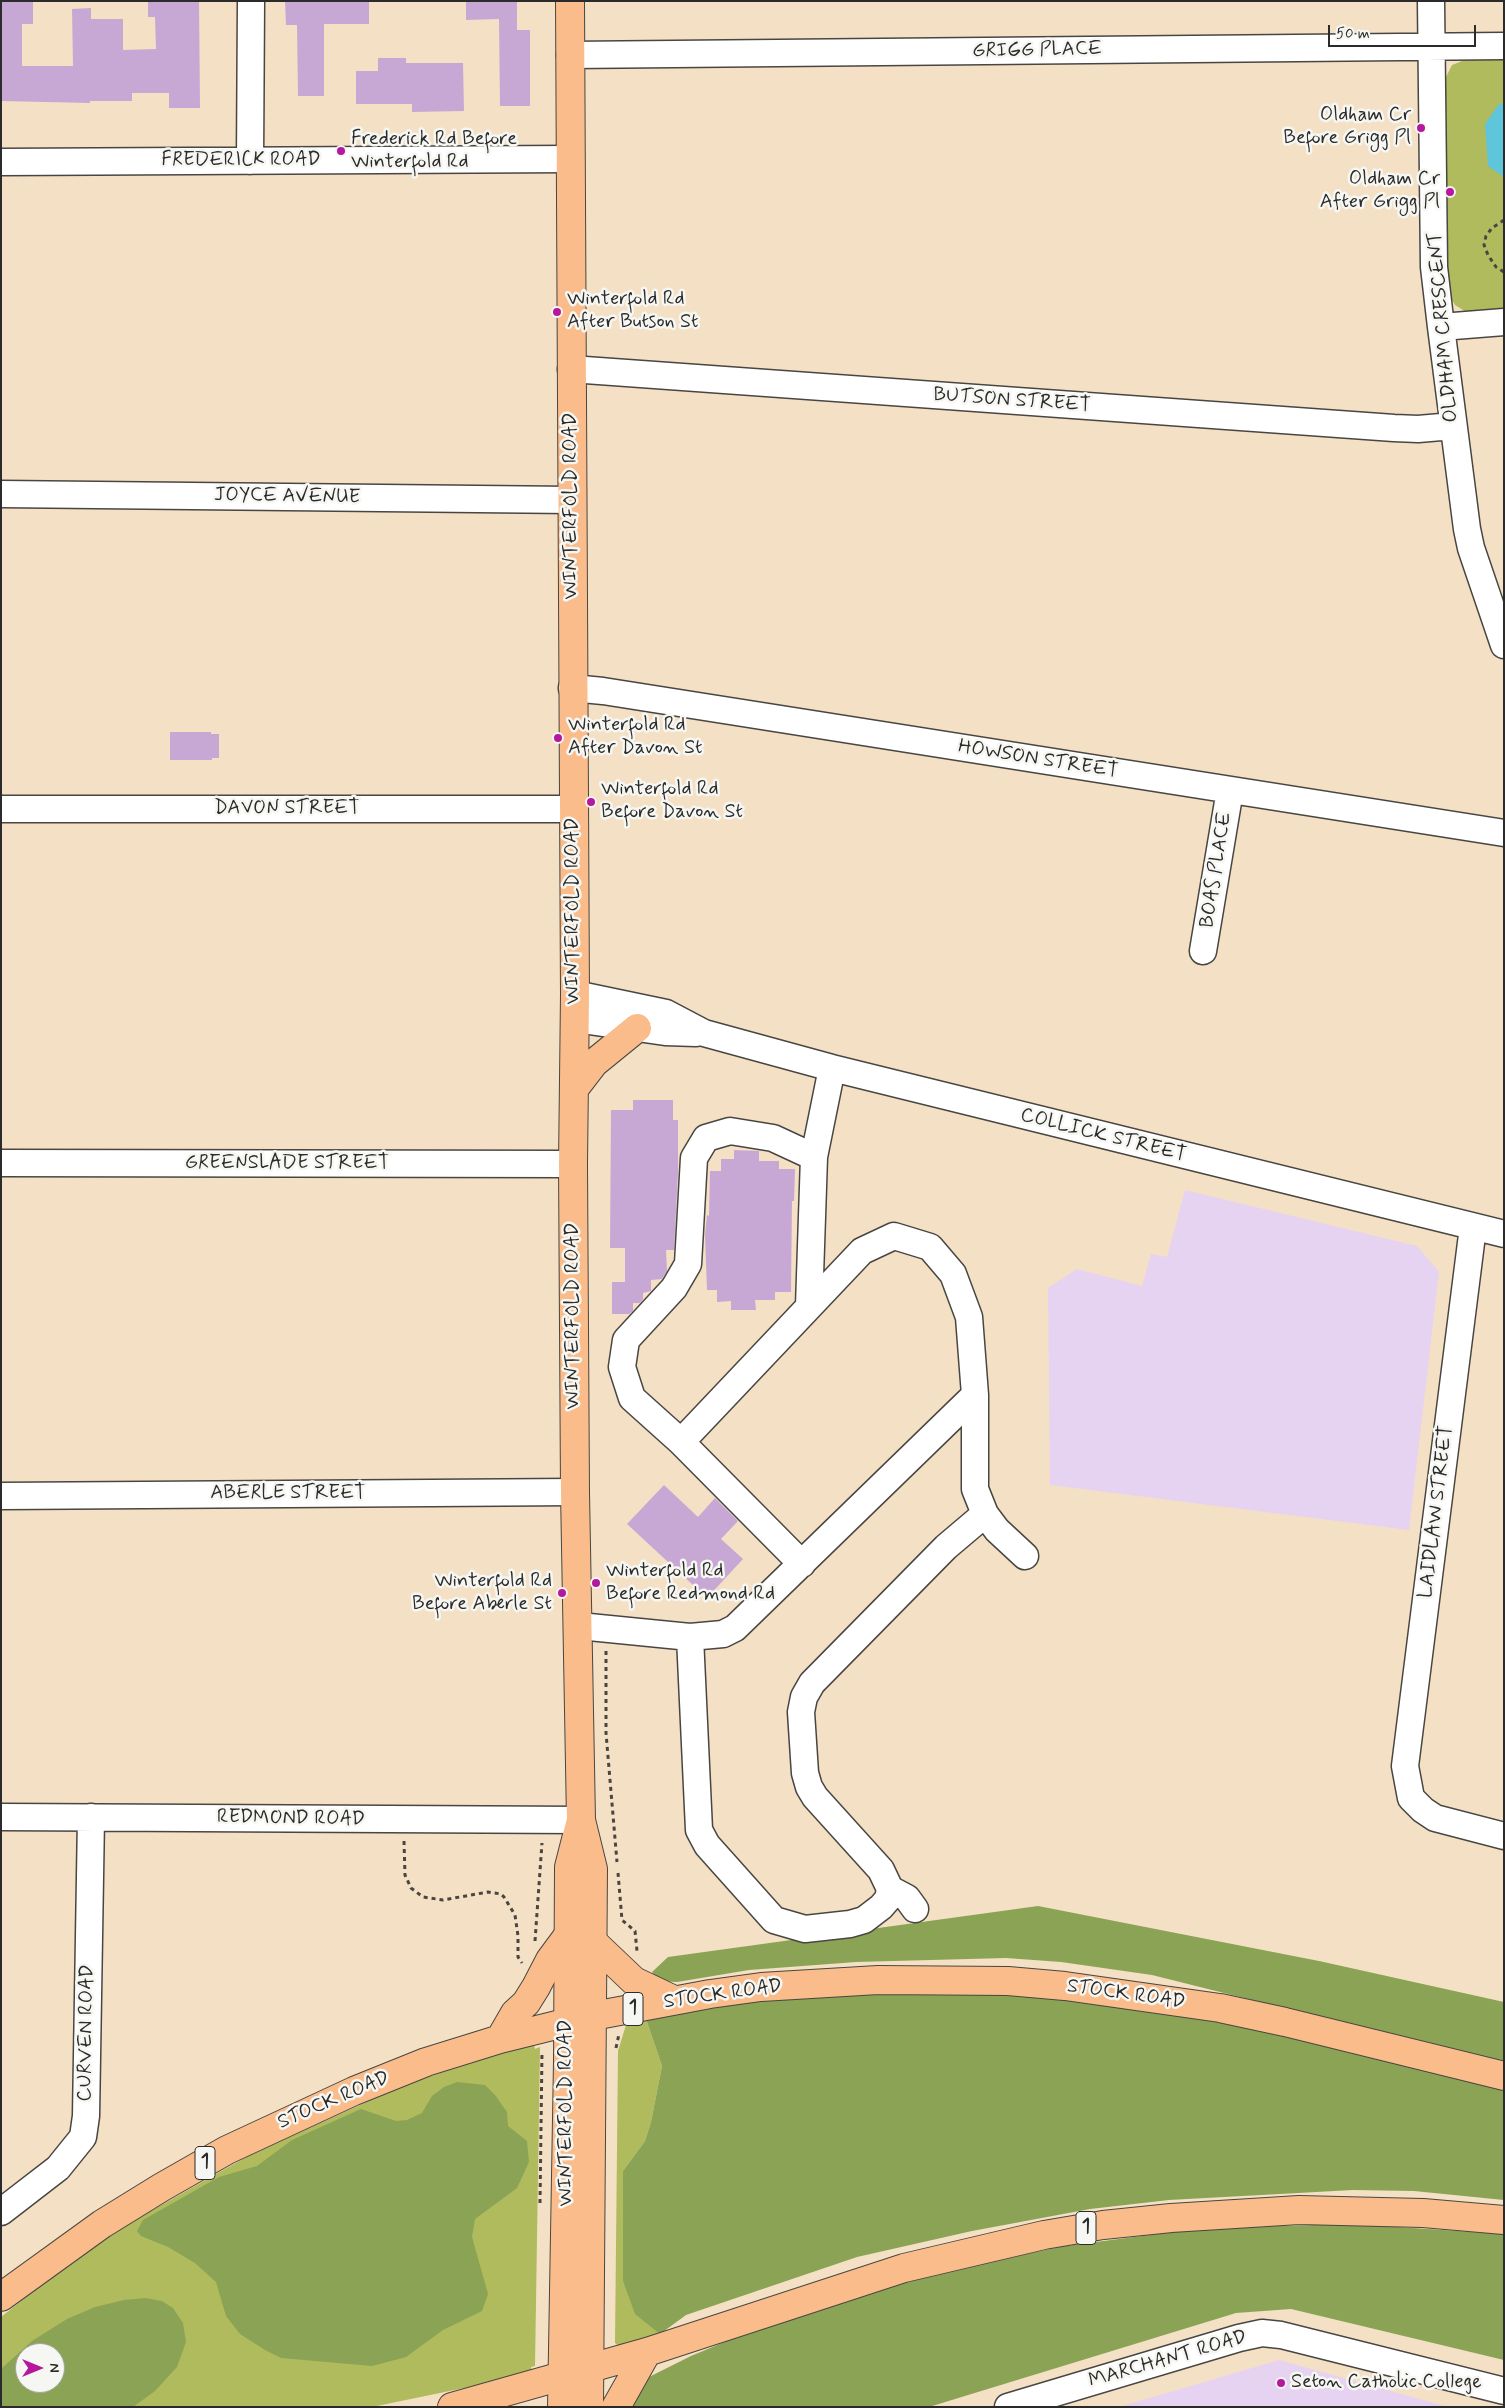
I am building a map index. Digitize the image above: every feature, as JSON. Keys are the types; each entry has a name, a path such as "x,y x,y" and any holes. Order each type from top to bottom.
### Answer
{"main road":[{"name":"WINTERFOLD ROAD","path":"570,1 575,1007 573,1164 575,1492 579,1626 581,1820 593,1869 580,1940 576,2373 589,2407"},
{"path":"574,1089 594,1063 638,1028"},
{"path":"500,2040 515,2014 526,2003 536,1987 550,1960 580,1940 634,1980 674,2000"},
{"name":"STOCK ROAD","path":"1,2297 102,2224 227,2150 354,2091 426,2062 580,2019 674,2000 762,1987 878,1980 1008,1981 1139,1995 1220,2008 1504,2076"},
{"name":"1","path":"452,2407 508,2401 576,2373 647,2352 904,2268 984,2248 1103,2225 1243,2212 1299,2210 1404,2212 1504,2220"},
{"path":"616,2407 647,2352"},
{"name":"WINTERFOLD ROAD","path":"562,2407 576,2373"}],"street":[{"path":"250,1 250,161"},
{"name":"OLDHAM CRESCENT","path":"1431,1 1434,267 1453,426 1471,548 1504,645"},
{"name":"GRIGG PLACE","path":"570,55 1504,46"},
{"name":"FREDERICK ROAD","path":"1,162 570,159"},
{"path":"1441,327 1504,322"},
{"name":"BUTSON STREET","path":"571,369 1418,430 1453,426"},
{"name":"JOYCE AVENUE","path":"1,494 572,500"},
{"name":"HOWSON STREET","path":"572,688 623,694 1504,833"},
{"name":"BOAS PLACE","path":"1203,951 1230,790"},
{"name":"DAVON STREET","path":"1,809 573,809"},
{"name":"COLLICK STREET","path":"575,1007 638,1028 665,1032 704,1033"},
{"name":"COLLICK STREET","path":"575,1007 666,1014 704,1033 832,1068 1504,1234"},
{"path":"809,1306 814,1157 832,1068"},
{"path":"802,1564 681,1442 632,1398 622,1368 626,1340 674,1288 688,1264 694,1158 706,1138 730,1131 773,1138 814,1157"},
{"name":"GREENSLADE STREET","path":"1,1163 573,1164"},
{"name":"LAIDLAW STREET","path":"1473,1227 1405,1766 1411,1798 1435,1818 1504,1836"},
{"path":"681,1442 862,1251 894,1236 930,1247 953,1274 969,1317 976,1395 975,1489 985,1514 997,1530 1025,1556"},
{"path":"579,1626 690,1637 723,1634 735,1628 976,1395"},
{"name":"ABERLE STREET","path":"1,1496 575,1492"},
{"path":"690,1637 700,1830 707,1845 774,1920 789,1926 806,1929 850,1924 864,1920 888,1899 890,1889 881,1870 815,1798 809,1787 805,1773 801,1712 804,1697 812,1683 939,1554 985,1514"},
{"name":"REDMOND ROAD","path":"1,1817 581,1820"},
{"name":"CURVEN ROAD","path":"1,2212 58,2168 83,2137 86,2106 91,1817"},
{"path":"890,1889 907,1898 915,1909"},
{"name":"MARCHANT ROAD","path":"1008,2407 1239,2338 1262,2333 1281,2335 1504,2391"}],"path":[{"path":"1504,220 1492,228 1486,236 1484,245 1496,267 1504,272"},
{"path":"606,1629 606,1733 622,1920 635,1931 638,1957"},
{"path":"404,1820 405,1875 411,1888 423,1897 442,1900 482,1893 501,1894 515,1915 518,1957 522,1963 528,1965"},
{"path":"534,1946 543,1837"}],"shaded area":[{"path":"1185,1190 1417,1246 1439,1272 1409,1530 1050,1485 1048,1288 1077,1269 1142,1286 1151,1254 1167,1257"},
{"name":"Seton Catholic College","path":"1279,2360 1448,2407 1119,2407"}],"green space":[{"path":"1477,55 1504,55 1504,310 1466,312 1455,305 1447,291 1441,87 1452,65"},
{"path":"1038,1906 1319,1961 1504,2002 1504,2063 1152,1975 1061,1962 1006,1958 856,1962 749,1970 677,1982 659,1981 652,1972 668,1957"},
{"path":"890,1990 988,1992 1158,2009 1262,2028 1504,2090 1504,2200 1414,2191 1353,2190 1169,2200 1090,2209 972,2231 857,2257 686,2315 660,2334 635,2314 623,2281 623,2171 645,2141 651,2122 662,2066 646,2019 784,1997"},
{"path":"646,2019 662,2066 651,2122 645,2141 623,2171 623,2281 660,2334 620,2347 615,2343 618,2051 626,2025"},
{"path":"534,2044 535,2049 540,2047 535,2366 531,2367 532,2374 372,2407 1,2407 1,2317 68,2264 135,2220 248,2156 404,2085 501,2053"},
{"path":"457,2082 485,2085 495,2095 507,2112 508,2126 527,2141 529,2162 517,2188 475,2219 472,2237 488,2294 482,2311 443,2330 406,2357 372,2366 281,2358 240,2334 226,2316 216,2282 195,2263 168,2247 141,2236 137,2231 143,2220 219,2177 257,2166 292,2140 361,2109 396,2121 407,2120 422,2113 432,2096 444,2087"},
{"path":"1352,2224 1504,2234 1504,2360 1291,2309 1236,2313 929,2407 627,2407 649,2377 691,2356 751,2331 944,2271 1065,2246 1204,2228"},
{"path":"145,2298 162,2301 173,2308 183,2323 186,2342 177,2367 155,2391 133,2407 1,2407 1,2369 15,2356 15,2393 65,2393 65,2343 30,2343 67,2319 95,2307 124,2300"}],"water":[{"path":"1499,104 1504,104 1504,177 1488,166 1485,124"}],"building":[{"path":"1,1 33,1 33,24 22,24 22,66 73,66 72,9 91,8 91,19 123,19 123,50 156,49 155,17 148,17 148,1 199,1 200,108 169,108 169,93 132,93 132,101 90,101 90,103 1,101"},
{"path":"285,1 369,1 369,24 324,24 324,96 298,96 297,25 286,25"},
{"path":"466,1 517,1 517,30 530,30 530,106 500,106 499,19 466,20"},
{"path":"378,58 406,58 406,63 463,63 464,111 412,112 412,104 356,104 356,71 378,71"},
{"path":"170,732 211,732 211,734 219,734 219,758 212,758 212,760 170,760"},
{"path":"633,1100 673,1100 673,1120 678,1120 678,1173 674,1250 666,1250 667,1271 662,1279 651,1280 651,1291 643,1293 643,1299 640,1303 633,1303 633,1311 629,1314 612,1314 612,1282 625,1282 625,1248 610,1248 611,1110 633,1110"},
{"path":"734,1150 759,1151 759,1161 779,1161 779,1169 795,1169 794,1201 792,1201 791,1292 775,1292 775,1300 755,1300 756,1310 731,1310 731,1301 717,1302 717,1290 707,1290 705,1235 707,1215 709,1216 710,1171 721,1171 721,1159 734,1159"},
{"path":"664,1485 698,1517 715,1498 738,1521 721,1539 743,1559 707,1598 627,1524"}],"place":[{"name":"Oldham Cr Before Grigg Pl","path":"1421,128"},
{"name":"Frederick Rd Before Winterfold Rd","path":"341,151"},
{"name":"Oldham Cr After Grigg Pl","path":"1450,192"},
{"name":"Winterfold Rd After Butson St","path":"557,312"},
{"name":"Winterfold Rd After Davon St","path":"558,738"},
{"name":"Winterfold Rd Before Davon St","path":"591,802"},
{"name":"Winterfold Rd Before Redmond Rd","path":"596,1583"},
{"name":"Winterfold Rd Before Aberle St","path":"562,1593"},
{"name":"Seton Catholic College","path":"1281,2383"}]}
